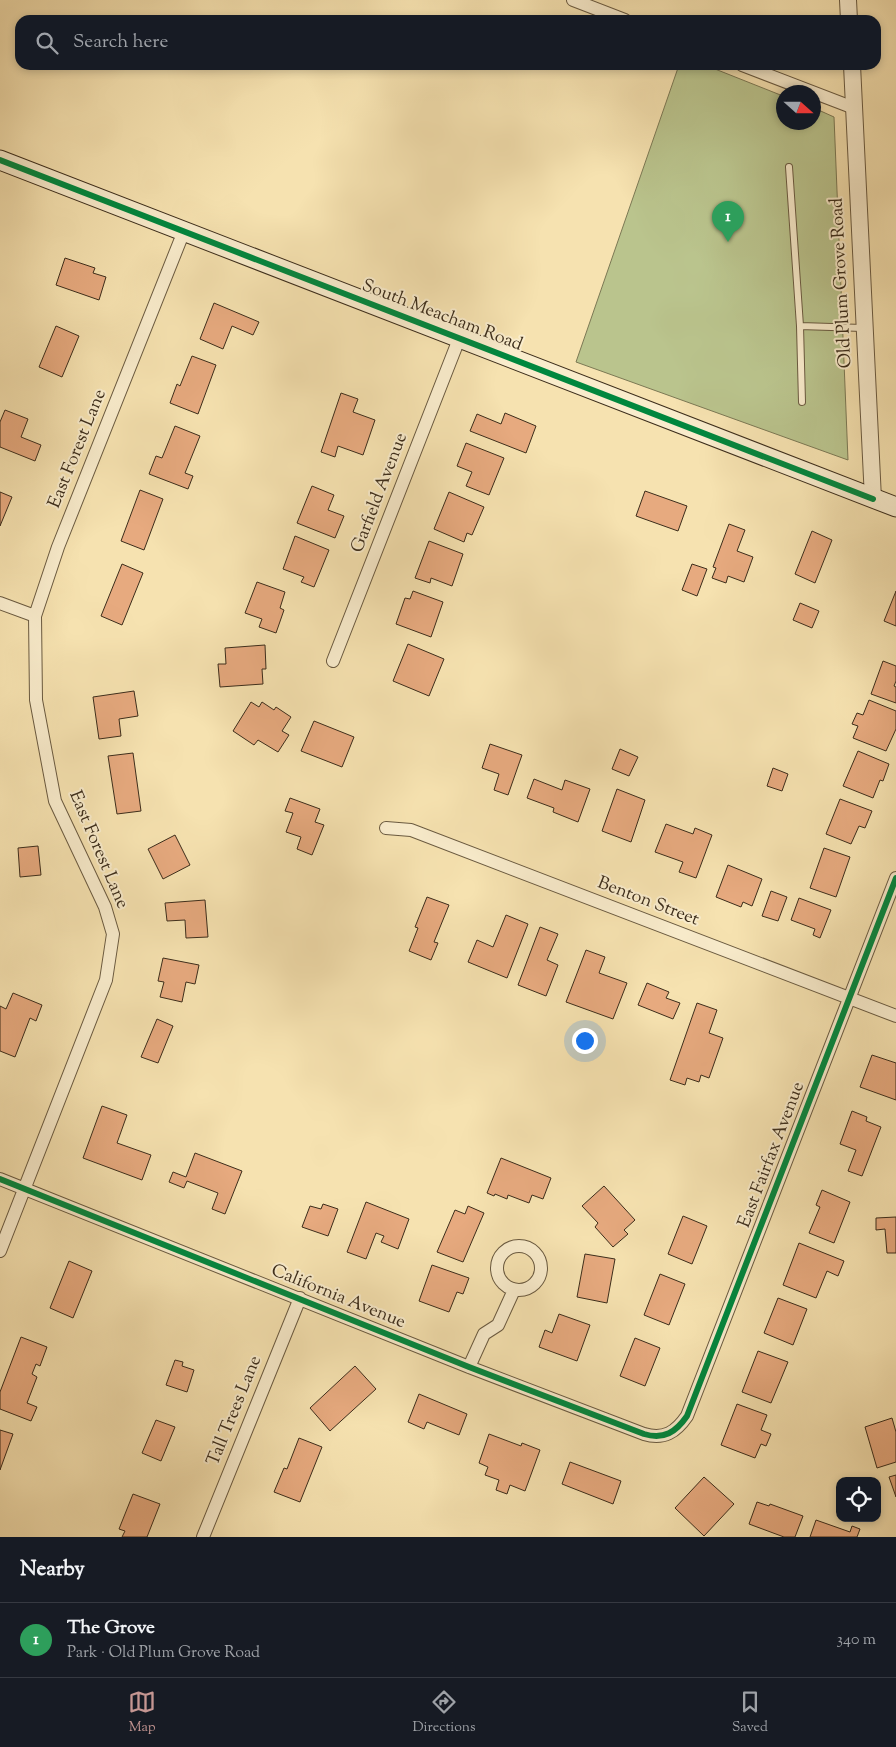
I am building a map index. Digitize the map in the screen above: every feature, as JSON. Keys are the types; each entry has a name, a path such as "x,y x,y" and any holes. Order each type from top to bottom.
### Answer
{"main road":[{"name":"South Meacham Road","path":"0,160 896,507"}],"street":[{"path":"574,0 612,15"},
{"path":"848,0 849,15"},
{"path":"755,70 854,108"},
{"name":"Old Plum Grove Road","path":"852,70 873,499"},
{"name":"East Forest Lane","path":"0,1251 106,980 113,934 105,907 55,801 36,700 35,616 62,538 184,232"},
{"name":"Garfield Avenue","path":"333,661 459,339"},
{"path":"0,603 35,616"},
{"name":"Benton Street","path":"386,828 411,830 896,1016"},
{"name":"East Fairfax Avenue","path":"666,1435 679,1428 687,1416 896,878"},
{"name":"California Avenue","path":"0,1178 469,1367 655,1438 666,1435"},
{"path":"469,1367 484,1334 498,1324 514,1290"},
{"name":"Tall Trees Lane","path":"203,1537 300,1298"}],"lane":[{"path":"789,167 800,326 802,402"},
{"path":"800,326 864,328"}],"green space":[{"path":"677,70 718,70 776,93 776,130 821,130 821,111 834,117 848,460 576,362"}],"building":[{"path":"65,258 95,268 93,273 106,277 99,300 56,285"},
{"path":"214,303 259,322 253,335 232,326 223,349 200,339"},
{"path":"56,326 79,336 62,377 39,367"},
{"path":"192,356 216,365 198,414 170,403 177,384 180,386"},
{"path":"341,393 358,399 353,412 375,420 363,455 338,446 335,457 321,452"},
{"path":"5,410 28,419 21,437 41,445 35,461 0,447 0,422"},
{"path":"505,413 536,426 526,453 470,431 477,414 501,424"},
{"path":"175,426 200,436 185,473 193,476 188,489 149,474 156,456 162,458"},
{"path":"466,443 504,458 489,495 466,486 472,472 457,466"},
{"path":"312,486 334,495 328,510 344,516 335,538 297,523"},
{"path":"140,490 163,499 144,550 121,541"},
{"path":"645,491 687,506 678,531 636,516"},
{"path":"0,492 12,497 0,526"},
{"path":"449,492 484,507 472,535 467,533 464,542 434,529"},
{"path":"729,524 745,530 737,551 753,557 744,582 728,576 726,583 712,578 716,568 713,567"},
{"path":"812,531 832,540 815,583 795,574"},
{"path":"295,536 329,550 314,587 301,582 304,577 283,569"},
{"path":"429,541 463,554 452,586 431,578 430,583 415,578"},
{"path":"122,564 143,573 122,625 101,616"},
{"path":"692,564 707,569 697,596 682,590"},
{"path":"257,582 285,592 280,608 284,610 276,633 259,627 262,619 245,613"},
{"path":"413,591 443,602 431,637 396,624 405,598 410,599"},
{"path":"896,591 896,626 884,621"},
{"path":"800,603 819,611 812,628 793,620"},
{"path":"408,644 444,659 429,696 393,681"},
{"path":"265,645 266,669 262,669 263,684 220,687 218,664 226,664 225,648"},
{"path":"883,661 896,666 894,686 896,687 896,703 871,694"},
{"path":"134,691 138,716 119,719 121,736 99,739 93,697"},
{"path":"869,700 896,711 896,729 886,751 853,738 858,726 852,724 857,713 863,715"},
{"path":"251,702 259,707 262,702 274,710 276,707 291,717 282,731 289,735 278,752 258,740 254,745 233,731"},
{"path":"314,721 354,737 342,767 301,751"},
{"path":"490,744 522,755 508,795 494,790 499,774 482,768"},
{"path":"620,749 638,757 629,776 612,769"},
{"path":"858,751 889,764 883,781 880,780 873,798 843,786"},
{"path":"133,753 141,811 117,814 108,756"},
{"path":"773,768 788,774 782,791 767,786"},
{"path":"534,779 562,790 565,780 590,789 578,822 553,812 554,808 527,798"},
{"path":"617,789 645,800 631,842 602,831"},
{"path":"290,798 320,809 315,822 324,825 312,855 297,849 301,837 286,832 293,813 285,811"},
{"path":"840,799 872,811 865,828 859,826 851,844 826,834"},
{"path":"666,824 693,834 695,828 712,835 696,878 679,872 683,862 655,852"},
{"path":"175,835 190,865 163,879 148,849"},
{"path":"38,846 41,875 20,877 18,848"},
{"path":"824,848 850,857 836,897 810,888"},
{"path":"728,865 762,879 752,906 743,902 741,907 716,897"},
{"path":"771,891 787,897 778,921 762,916"},
{"path":"427,897 449,905 434,942 438,943 431,960 409,951 418,928 415,927"},
{"path":"799,898 831,910 820,938 813,935 815,929 791,920"},
{"path":"205,900 208,937 186,938 185,920 167,921 165,903"},
{"path":"506,915 528,924 507,978 468,962 477,940 493,947"},
{"path":"540,927 558,934 547,960 558,965 546,996 518,985"},
{"path":"586,950 605,957 599,973 627,983 613,1019 566,1002"},
{"path":"163,958 199,965 195,984 186,982 182,1002 160,997 164,982 158,981"},
{"path":"647,983 669,992 666,998 680,1003 673,1019 638,1005"},
{"path":"13,993 42,1005 36,1021 30,1018 15,1057 0,1051 0,1006 6,1009"},
{"path":"697,1003 717,1010 709,1033 723,1038 709,1078 701,1075 699,1082 687,1078 685,1085 670,1080"},
{"path":"157,1019 173,1026 158,1063 141,1057"},
{"path":"872,1055 896,1063 896,1100 860,1087"},
{"path":"102,1106 127,1115 117,1143 151,1155 142,1180 83,1158"},
{"path":"852,1111 867,1117 866,1121 881,1127 862,1176 848,1171 856,1150 840,1144"},
{"path":"195,1153 242,1171 225,1214 212,1209 218,1193 187,1181 184,1188 169,1182 173,1172 186,1177"},
{"path":"501,1158 551,1178 543,1199 532,1195 529,1203 508,1195 507,1199 487,1193"},
{"path":"604,1186 635,1220 624,1230 628,1234 613,1247 595,1227 598,1223 582,1206"},
{"path":"822,1190 850,1202 834,1243 809,1233 820,1207 816,1205"},
{"path":"366,1202 409,1219 398,1249 381,1242 384,1236 376,1233 366,1259 347,1252"},
{"path":"323,1204 338,1209 328,1236 302,1227 310,1206 321,1209"},
{"path":"468,1206 484,1213 463,1262 437,1252 455,1210 465,1214"},
{"path":"683,1216 707,1226 692,1264 668,1254"},
{"path":"896,1217 896,1253 887,1253 885,1229 876,1230 876,1218"},
{"path":"799,1243 844,1261 838,1276 827,1271 816,1298 783,1285"},
{"path":"585,1254 615,1259 607,1303 577,1297"},
{"path":"69,1261 92,1271 73,1318 50,1308"},
{"path":"432,1265 469,1278 463,1294 457,1292 449,1312 419,1301"},
{"path":"660,1274 685,1284 669,1325 644,1315"},
{"path":"778,1298 807,1309 793,1345 764,1333"},
{"path":"559,1314 590,1325 577,1361 539,1347 545,1330 552,1333"},
{"path":"21,1337 47,1347 40,1366 36,1364 32,1374 37,1377 27,1403 37,1407 31,1421 0,1409 0,1392"},
{"path":"635,1338 660,1348 645,1386 620,1376"},
{"path":"758,1351 788,1362 771,1403 742,1392"},
{"path":"175,1360 183,1362 182,1366 194,1370 187,1392 166,1385"},
{"path":"355,1366 376,1389 330,1431 310,1408"},
{"path":"419,1394 467,1414 459,1435 427,1422 424,1429 408,1422"},
{"path":"737,1404 767,1415 761,1430 771,1434 766,1446 761,1444 755,1458 721,1445"},
{"path":"892,1418 896,1432 896,1462 877,1468 865,1427"},
{"path":"156,1420 175,1427 161,1461 142,1453"},
{"path":"0,1430 13,1434 0,1470"},
{"path":"489,1434 521,1446 522,1443 540,1450 525,1491 510,1485 507,1494 496,1490 499,1480 485,1475 488,1467 479,1463"},
{"path":"299,1438 322,1447 300,1502 274,1492 284,1468 287,1469"},
{"path":"570,1462 621,1481 613,1504 562,1484"},
{"path":"896,1475 896,1497 889,1477"},
{"path":"704,1477 734,1504 704,1536 675,1508"},
{"path":"133,1494 160,1504 147,1537 122,1537 125,1531 119,1529"},
{"path":"757,1502 769,1506 770,1504 803,1516 795,1537 784,1537 749,1524"},
{"path":"816,1520 850,1532 852,1526 860,1529 857,1537 810,1537"}],"cycle path":[{"path":"0,160 873,499"},
{"path":"0,1179 469,1367 644,1434 658,1436 669,1433 687,1416 896,878"}],"place":[{"name":"The Grove","path":"728,242"}]}
